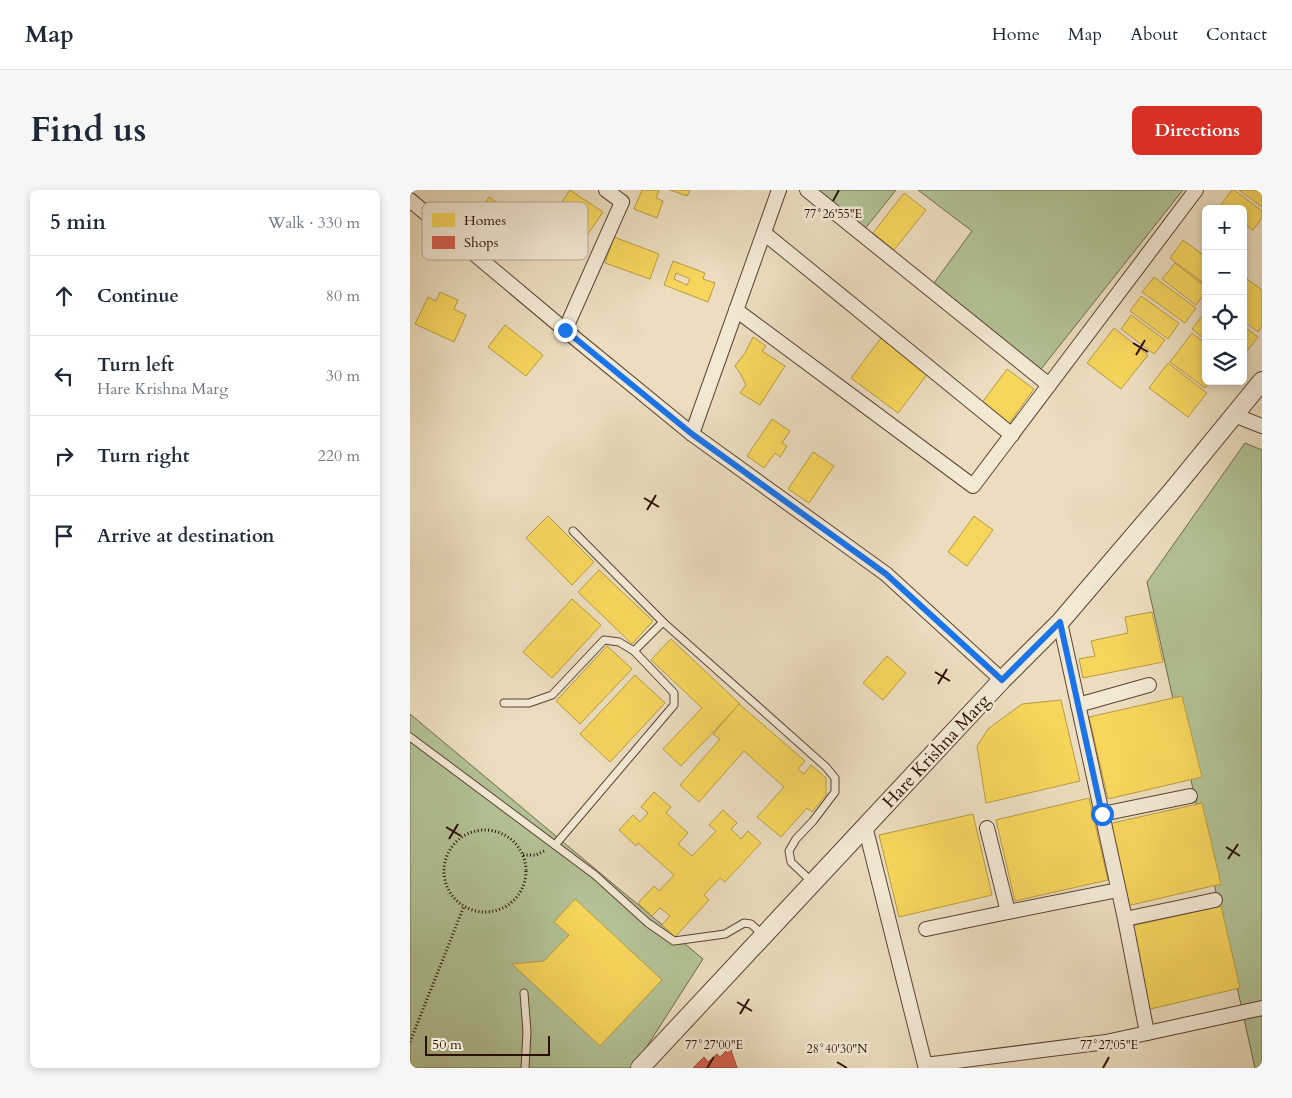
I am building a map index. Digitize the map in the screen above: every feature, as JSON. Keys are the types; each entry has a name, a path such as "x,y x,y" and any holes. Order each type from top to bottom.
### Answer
{"street":[{"path":"565,330 624,196 606,190"},
{"path":"692,434 779,190"},
{"path":"807,190 1049,385"},
{"path":"736,310 973,486 1196,190"},
{"path":"410,200 422,210"},
{"path":"764,233 1012,435"},
{"path":"482,260 692,434 886,574 1002,680"},
{"name":"Hare Krishna Marg","path":"640,1068 1002,680 1060,622 1172,491 1262,381"},
{"path":"1234,415 1262,426"},
{"path":"1060,622 1125,919 1147,1033"},
{"path":"1078,705 1149,685"},
{"path":"1102,814 1190,796"},
{"path":"865,826 925,1065 1106,1042 1262,1008"},
{"path":"987,828 1008,912"},
{"path":"926,929 1118,890"},
{"path":"1125,919 1215,900"}],"lane":[{"path":"573,531 663,622 826,767 835,778 835,792 789,850 792,862 812,882"},
{"path":"634,651 663,622"},
{"path":"504,703 530,703 552,695 604,640 619,642 634,651 674,693 674,705 555,845"},
{"path":"410,737 595,875 648,922 674,941 725,934 744,923 751,924 763,936"},
{"path":"524,993 527,1032 525,1068"}],"path":[{"path":"485,830 499,832 512,839 521,850 526,863 526,878 521,891 512,902 501,909 489,912 476,911 464,906 450,892 444,874 445,861 450,849 459,839 471,832 485,830"},
{"path":"523,855 536,855 555,845"},
{"path":"410,1042 464,906"}],"green space":[{"path":"818,190 896,190 864,230"},
{"path":"918,190 1183,190 1041,369 934,283 972,231"},
{"path":"1245,443 1262,450 1262,1068 1255,1068 1147,582"},
{"path":"410,714 703,959 633,1068 410,1068"}],"building: Homes":[{"path":"570,190 588,202 562,202"},
{"path":"642,190 659,190 656,198 663,201 657,218 634,209"},
{"path":"670,190 690,190 687,196"},
{"path":"1234,190 1262,211 1262,218 1253,230 1247,226 1247,205 1221,205"},
{"path":"1239,190 1262,190 1262,207"},
{"path":"904,193 926,210 894,250 873,233"},
{"path":"489,197 496,202 486,202"},
{"path":"588,202 603,212 588,234"},
{"path":"614,237 659,254 650,279 605,263"},
{"path":"1183,240 1202,254 1202,282 1170,258"},
{"path":"673,261 705,273 703,279 715,283 708,302 664,285","holes":["676,273 690,279 687,285 674,279"]},
{"path":"1175,263 1202,284 1202,297 1196,305 1162,279"},
{"path":"1154,277 1196,308 1185,323 1142,292"},
{"path":"1247,279 1262,290 1262,326 1258,332 1247,323"},
{"path":"440,292 458,300 454,309 466,315 454,342 415,324 428,297 436,301"},
{"path":"1141,296 1179,323 1168,339 1130,311"},
{"path":"1131,315 1165,340 1154,354 1121,329"},
{"path":"1202,316 1202,337 1192,329"},
{"path":"505,325 543,355 526,376 488,347"},
{"path":"1114,328 1148,355 1121,389 1087,363"},
{"path":"1247,329 1258,337 1247,351"},
{"path":"1192,333 1202,341 1202,385 1207,385 1205,388 1170,362"},
{"path":"753,337 766,346 762,351 785,366 760,405 740,393 746,385 735,366 745,353"},
{"path":"881,338 928,373 898,413 851,378"},
{"path":"1168,363 1207,393 1188,417 1149,388"},
{"path":"1007,369 1034,389 1008,425 981,404"},
{"path":"772,419 790,431 782,443 787,446 780,457 775,453 764,468 747,456"},
{"path":"813,452 834,466 809,503 788,489"},
{"path":"548,516 594,562 572,585 526,538"},
{"path":"974,516 993,530 967,566 948,552"},
{"path":"599,570 653,621 632,644 578,592"},
{"path":"572,599 601,625 552,678 523,652"},
{"path":"1152,612 1163,662 1083,678 1079,659 1095,656 1091,641 1128,633 1125,617"},
{"path":"671,639 740,704 681,766 663,749 702,708 651,660"},
{"path":"607,646 632,669 580,724 556,701"},
{"path":"887,656 906,673 883,700 863,683"},
{"path":"635,675 665,703 610,762 580,734"},
{"path":"1182,696 1202,777 1108,799 1089,717"},
{"path":"1061,700 1080,781 986,803 977,746 988,729 1022,704"},
{"path":"739,704 805,761 798,769 804,774 811,765 826,778 826,795 812,812 807,808 781,837 757,817 784,787 744,751 699,802 680,785 720,739 713,734"},
{"path":"654,792 671,807 666,813 688,833 678,844 692,856 716,831 709,825 723,810 737,823 731,829 741,839 748,831 761,843 725,882 720,878 704,895 709,900 675,937 662,925 670,916 660,908 652,916 638,903 654,886 659,891 674,875 638,843 636,846 619,830 633,815 640,822 648,813 641,807"},
{"path":"1089,798 1108,880 1015,901 996,820"},
{"path":"1202,803 1221,884 1127,906 1108,824"},
{"path":"973,814 992,895 899,917 879,835"},
{"path":"575,899 662,980 600,1046 512,964 544,961 569,935 554,922"},
{"path":"1221,906 1240,988 1146,1010 1127,927"}],"building: Shops":[{"path":"730,1047 737,1068 693,1068 704,1057 708,1062 717,1054 720,1057"}],"route":[{"path":"565,330 692,434 886,574 1002,680 1060,622 1102,814"}]}
